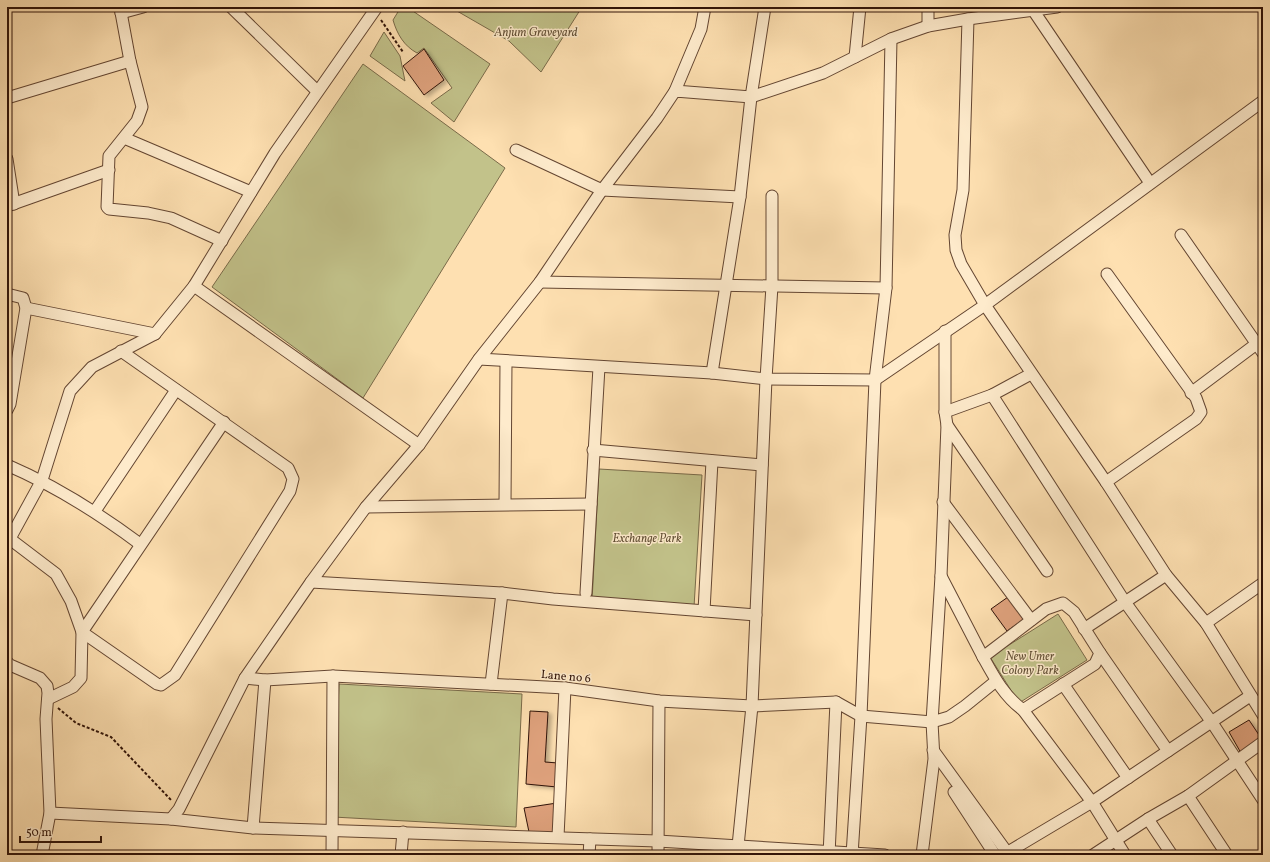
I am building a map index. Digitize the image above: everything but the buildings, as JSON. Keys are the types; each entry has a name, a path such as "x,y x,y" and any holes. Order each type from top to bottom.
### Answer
{"street":[{"path":"143,7 120,10 130,61 142,107 137,121 109,156 108,208 148,213 170,218 222,241"},
{"path":"231,7 317,91"},
{"path":"171,819 179,809 245,678 311,582 366,507 419,445 479,359 540,282 602,190 657,118 675,91 701,29 705,7"},
{"path":"712,373 740,197 751,97 765,7"},
{"path":"855,57 860,7"},
{"path":"928,7 928,26"},
{"path":"675,91 751,97 823,73 891,39 928,26 1053,7"},
{"path":"48,699 73,687 82,678 82,632 71,601 56,574 8,542 42,480 70,391 92,367 155,334 194,286 275,153 317,91 376,9"},
{"path":"1033,10 1150,183"},
{"path":"968,19 963,190 955,235 956,250 961,264 985,305 1106,482 1166,574 1206,623 1263,715"},
{"path":"852,854 861,716 875,380 886,288 891,39"},
{"path":"7,98 130,61"},
{"path":"479,359 712,373 766,379 875,380 985,305 1263,101"},
{"path":"124,138 251,192"},
{"path":"516,150 602,190 740,197"},
{"path":"7,159 11,205 109,170"},
{"path":"738,846 752,706 766,379 772,286 772,196"},
{"path":"1181,235 1261,345 1191,393"},
{"path":"1106,274 1196,398 1201,412 1200,416 1106,482"},
{"path":"540,282 886,288"},
{"path":"194,286 419,445"},
{"path":"7,294 23,298 26,308 10,404 7,410"},
{"path":"26,308 155,334"},
{"path":"922,855 933,755 932,722 941,576 947,425 945,412 945,331"},
{"path":"82,632 157,684 161,685 175,675 293,485 293,479 288,468 121,351"},
{"path":"506,361 506,504"},
{"path":"586,593 593,450 599,367"},
{"path":"945,412 992,395 1031,374"},
{"path":"95,511 176,390"},
{"path":"992,395 1125,602 1211,721 1263,800"},
{"path":"82,632 140,544 224,422"},
{"path":"947,425 1047,571"},
{"path":"593,450 762,465"},
{"path":"704,611 712,460"},
{"path":"7,465 42,480 95,511 140,544"},
{"path":"943,502 1031,620"},
{"path":"366,507 591,504"},
{"path":"1084,629 1166,574"},
{"path":"941,576 996,681 1012,702 1023,710 1092,802 1125,855"},
{"path":"311,582 502,593 553,599 756,615"},
{"path":"1206,623 1263,583"},
{"path":"491,684 502,593"},
{"path":"983,657 1046,609 1063,603 1074,612 1100,653 1168,751"},
{"path":"1023,710 1095,664 1100,653"},
{"path":"7,662 44,682 47,686 48,699 46,719 50,813 42,855"},
{"path":"332,855 334,830 333,676"},
{"name":"Lane no 6","path":"245,678 264,680 333,676 565,688 659,701 752,706 836,702"},
{"path":"253,828 264,680"},
{"path":"829,853 836,702 861,716 932,722 949,717 996,681"},
{"path":"1064,684 1128,778"},
{"path":"558,837 565,688"},
{"path":"933,755 1006,854 1092,802 1250,696"},
{"path":"658,855 659,701"},
{"path":"1093,855 1148,819 1188,796 1263,742"},
{"path":"933,755 995,855"},
{"path":"1188,796 1227,855"},
{"path":"50,813 171,819 253,828 658,841 829,853 885,855"},
{"path":"1148,819 1172,855"},
{"path":"401,855 402,832"},
{"path":"589,855 590,839"}],"path":[{"path":"376,9 403,52"},
{"path":"48,699 76,723 111,737 179,809"}],"green space":[{"path":"401,7 407,7 490,64 454,122 431,103 452,88 424,48 417,53 412,50 402,39 397,30 393,20"},
{"name":"Anjum Graveyard","path":"450,7 582,7 541,72 509,41"},
{"path":"384,32 400,56 405,81 370,56"},
{"path":"363,64 505,168 363,398 212,287"},
{"name":"Exchange Park","path":"599,469 702,475 694,607 592,601"},
{"name":"New Umer Colony Park","path":"1058,614 1087,660 1019,703 990,657"},
{"path":"339,684 522,694 516,827 333,817"}]}
